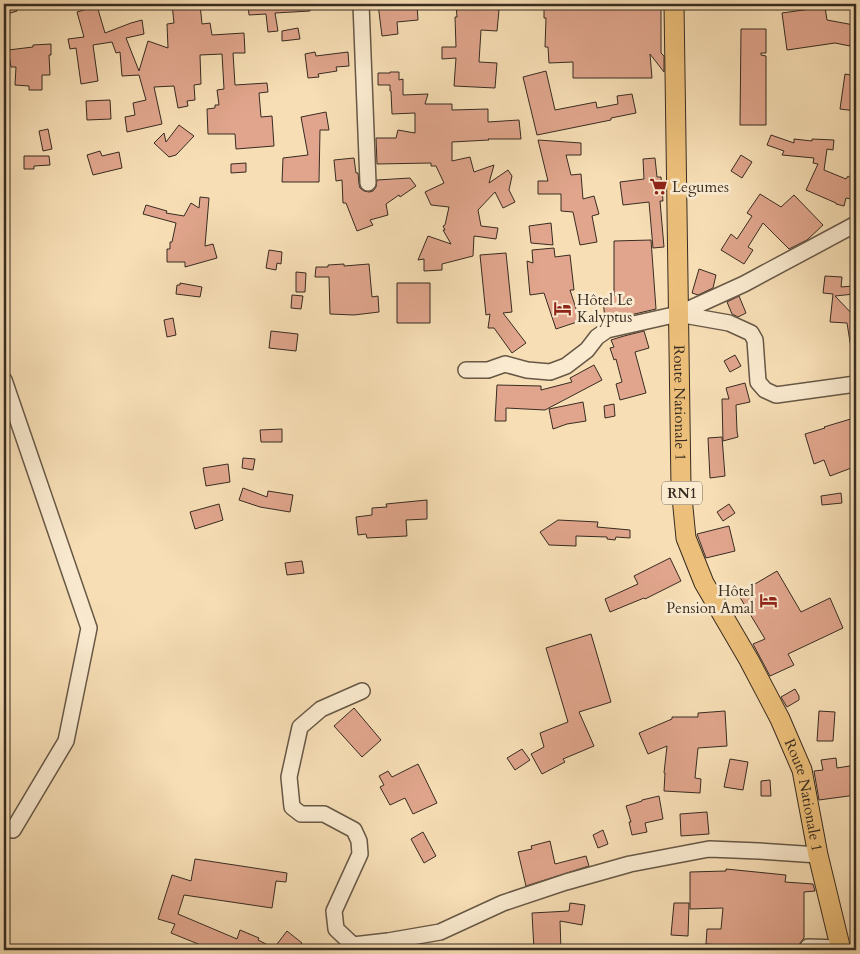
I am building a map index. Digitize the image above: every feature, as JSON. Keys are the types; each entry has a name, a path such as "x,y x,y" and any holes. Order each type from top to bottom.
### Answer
{"main road":[{"name":"Route Nationale 1","path":"674,4 681,487 686,538 704,583 749,660 780,719 802,770 818,855 841,949"}],"street":[{"path":"361,4 368,183"},
{"path":"466,370 488,370 505,364 527,370 550,372 566,366 587,350 597,337 607,330 678,314 744,284 856,224"},
{"path":"678,314 729,323 751,333 755,340 758,382 765,390 776,395 856,384"},
{"path":"4,380 89,628 66,741 13,830"},
{"path":"362,691 321,709 300,727 289,777 292,807 301,814 324,814 354,830 359,841 360,854 334,911 336,929 353,945 440,932 503,903 566,882 630,864 709,849 759,850 818,855"},
{"path":"808,947 841,949"}],"building":[{"path":"4,4 15,4 17,11 4,15"},
{"path":"172,4 200,4 202,24 210,23 212,35 244,33 245,53 233,53 235,85 267,83 268,92 259,93 261,117 272,116 274,146 236,149 235,134 208,134 207,109 215,108 215,105 219,105 217,90 224,89 222,54 200,55 201,84 194,85 195,100 187,101 188,106 178,108 174,86 154,87 162,124 127,132 125,117 135,115 133,103 146,100 139,75 122,76 120,52 116,53 112,42 93,45 98,81 81,84 76,48 70,49 68,39 84,37 77,12 97,6 105,33 142,20 144,34 126,38 139,71 148,41 168,48 167,24 174,23"},
{"path":"248,4 310,4 310,11 275,13 278,31 268,32 266,14 249,15"},
{"path":"378,4 417,4 418,20 397,22 398,34 382,36"},
{"path":"456,4 494,4 493,9 499,10 497,31 481,30 479,62 497,63 495,88 454,86 456,58 442,59 442,47 456,47"},
{"path":"661,4 661,53 664,56 664,72 650,54 652,78 573,78 573,62 549,63 548,47 545,47 546,18 544,18 544,5"},
{"path":"825,7 827,20 854,25 850,46 835,43 787,50 782,13"},
{"path":"298,28 300,39 282,41 282,31"},
{"path":"741,29 766,29 766,53 761,53 761,55 766,56 766,125 740,125"},
{"path":"51,44 51,55 49,55 50,75 42,75 42,90 29,90 29,86 15,85 16,67 11,67 8,50"},
{"path":"315,52 316,56 348,52 349,66 336,67 337,71 318,74 319,77 308,78 305,54"},
{"path":"546,71 555,110 596,102 597,108 618,104 617,96 632,94 636,113 537,135 523,77"},
{"path":"399,72 399,80 403,79 403,95 428,94 425,104 452,104 452,110 488,109 488,122 519,120 521,139 452,142 452,161 470,157 474,172 494,165 489,183 508,170 512,176 509,190 515,202 503,208 495,192 478,210 481,226 498,228 496,239 474,236 473,256 442,264 442,270 424,271 424,259 418,260 428,236 451,244 443,230 445,230 443,226 445,225 449,207 431,205 425,192 444,183 436,166 431,166 431,163 377,164 376,138 396,138 398,130 415,133 415,113 392,114 390,85 378,85 378,73"},
{"path":"845,74 856,76 856,111 840,109"},
{"path":"110,100 111,119 87,120 86,101"},
{"path":"326,112 329,130 320,130 319,182 282,182 283,158 308,155 301,117"},
{"path":"179,125 194,136 176,155 169,157 154,143 164,133 166,142"},
{"path":"48,129 52,149 43,151 39,131"},
{"path":"771,135 794,143 794,139 812,141 812,139 834,140 833,150 827,149 824,170 846,179 848,176 856,182 856,200 846,198 844,206 806,190 818,164 813,163 814,158 782,155 784,151 767,145"},
{"path":"538,140 581,143 581,155 566,155 571,175 581,174 583,199 594,196 599,214 592,216 597,242 580,245 573,212 561,211 561,194 538,194 538,181 548,181"},
{"path":"100,151 102,156 119,152 122,168 93,175 87,155"},
{"path":"741,155 752,162 742,178 731,171"},
{"path":"24,156 49,156 50,165 34,166 34,169 24,169"},
{"path":"354,158 360,188 364,191 373,191 377,180 410,178 416,186 386,204 388,215 370,220 373,225 357,231 346,203 343,203 342,180 336,181 334,160"},
{"path":"655,158 657,177 661,177 663,201 660,201 664,247 653,248 649,202 623,205 620,182 644,179 643,159"},
{"path":"246,163 246,172 231,173 231,164"},
{"path":"760,194 781,207 794,195 823,225 807,240 789,249 763,223 748,247 753,250 744,264 721,250 731,234 737,239 752,216 747,213"},
{"path":"200,197 209,198 205,246 213,244 217,258 185,267 185,262 167,262 167,249 170,249 170,242 172,242 176,223 143,214 146,205 167,211 166,213 184,216 191,203 199,208"},
{"path":"551,223 553,245 531,243 529,226"},
{"path":"651,240 656,309 605,321 603,297 614,296 614,241"},
{"path":"554,248 555,257 570,255 574,290 570,290 580,321 556,329 544,293 530,295 527,261 533,263 532,250"},
{"path":"269,250 282,252 281,264 277,263 276,270 266,268"},
{"path":"506,253 512,312 503,313 526,343 512,353 494,328 488,328 490,314 486,315 480,255"},
{"path":"344,264 344,266 369,264 372,297 378,296 379,312 354,315 330,314 329,277 315,277 316,267"},
{"path":"699,269 716,275 713,288 698,295 692,293"},
{"path":"296,272 306,273 305,292 296,292"},
{"path":"825,276 842,277 841,287 853,286 854,294 835,296 856,318 856,347 851,348 847,323 830,322 833,294 823,293"},
{"path":"180,283 202,287 200,297 176,294 177,285 180,285"},
{"path":"397,283 430,283 430,323 397,323"},
{"path":"292,295 303,296 301,309 291,308"},
{"path":"739,296 746,313 738,317 732,314 727,302"},
{"path":"173,318 176,335 167,337 164,320"},
{"path":"271,331 298,334 296,351 269,348"},
{"path":"644,331 649,348 635,352 646,393 620,400 616,384 622,382 616,359 614,360 610,348 614,347 611,340"},
{"path":"735,355 741,366 730,372 724,361"},
{"path":"594,365 602,380 545,410 506,408 506,421 495,421 497,385 541,386 541,390 572,382 570,378"},
{"path":"745,383 750,402 736,405 738,437 723,441 722,399 729,399 726,388"},
{"path":"583,402 586,421 567,424 553,429 549,409"},
{"path":"614,404 615,416 605,418 604,406"},
{"path":"854,418 856,427 856,460 852,462 854,467 830,476 824,460 814,464 805,434"},
{"path":"282,429 282,442 261,442 260,430"},
{"path":"722,437 725,476 710,478 708,438"},
{"path":"243,458 255,459 253,470 242,468"},
{"path":"228,464 230,482 206,486 203,468"},
{"path":"243,488 267,497 268,491 293,495 290,512 260,507 239,500"},
{"path":"841,493 842,503 822,505 821,496"},
{"path":"427,500 427,519 406,520 407,536 367,538 366,534 358,535 356,517 372,515 372,508 387,507 386,504"},
{"path":"219,504 223,520 195,529 190,512"},
{"path":"729,504 735,513 723,521 717,512"},
{"path":"558,520 598,522 597,527 630,530 630,538 616,537 615,540 607,539 607,537 576,536 576,546 549,545 540,532"},
{"path":"729,526 735,551 706,558 697,534"},
{"path":"670,558 681,581 645,599 610,612 605,599 638,584 634,576"},
{"path":"302,561 304,573 287,575 285,563"},
{"path":"777,571 801,612 830,598 843,628 788,654 794,665 770,676 753,644 765,639 738,594"},
{"path":"591,634 611,702 579,712 594,746 563,759 565,762 542,774 531,754 544,747 540,733 568,722 546,648"},
{"path":"795,689 799,700 787,707 781,697"},
{"path":"354,708 381,740 362,757 334,726"},
{"path":"725,711 727,746 698,748 695,778 701,779 700,793 664,791 667,746 648,754 639,733 672,719 672,717 698,717 698,713"},
{"path":"819,711 835,712 833,741 817,741"},
{"path":"522,749 530,760 515,770 507,758"},
{"path":"836,758 837,768 856,765 856,795 819,800 814,771 823,770 821,760"},
{"path":"730,759 748,762 743,790 724,787"},
{"path":"418,764 437,803 413,814 405,798 390,805 380,787 384,785 379,776 388,771 392,777"},
{"path":"770,780 771,796 761,796 761,781"},
{"path":"659,796 663,819 645,823 647,832 632,835 629,822 631,822 626,806"},
{"path":"707,812 709,834 681,836 680,814"},
{"path":"603,830 608,844 598,848 593,835"},
{"path":"423,832 436,856 424,863 411,839"},
{"path":"550,841 555,864 586,856 589,866 526,886 518,852 532,849 531,846"},
{"path":"195,859 287,873 286,882 276,881 272,908 184,895 178,914 237,939 240,930 259,938 258,940 274,948 287,931 302,943 297,950 207,950 208,948 171,933 175,924 158,919 172,875 191,881"},
{"path":"726,869 786,875 785,882 813,884 815,891 804,892 804,938 800,943 799,950 719,950 720,945 706,944 707,929 721,929 723,908 690,909 690,872 726,871"},
{"path":"570,903 585,905 582,925 560,921 561,950 534,950 532,913 569,911"},
{"path":"674,903 689,903 688,936 671,935"}],"place":[{"name":"Legumes","path":"658,187"},
{"name":"Hôtel Le Kalyptus","path":"563,309"},
{"name":"Hôtel Pension Amal","path":"768,600"}]}
